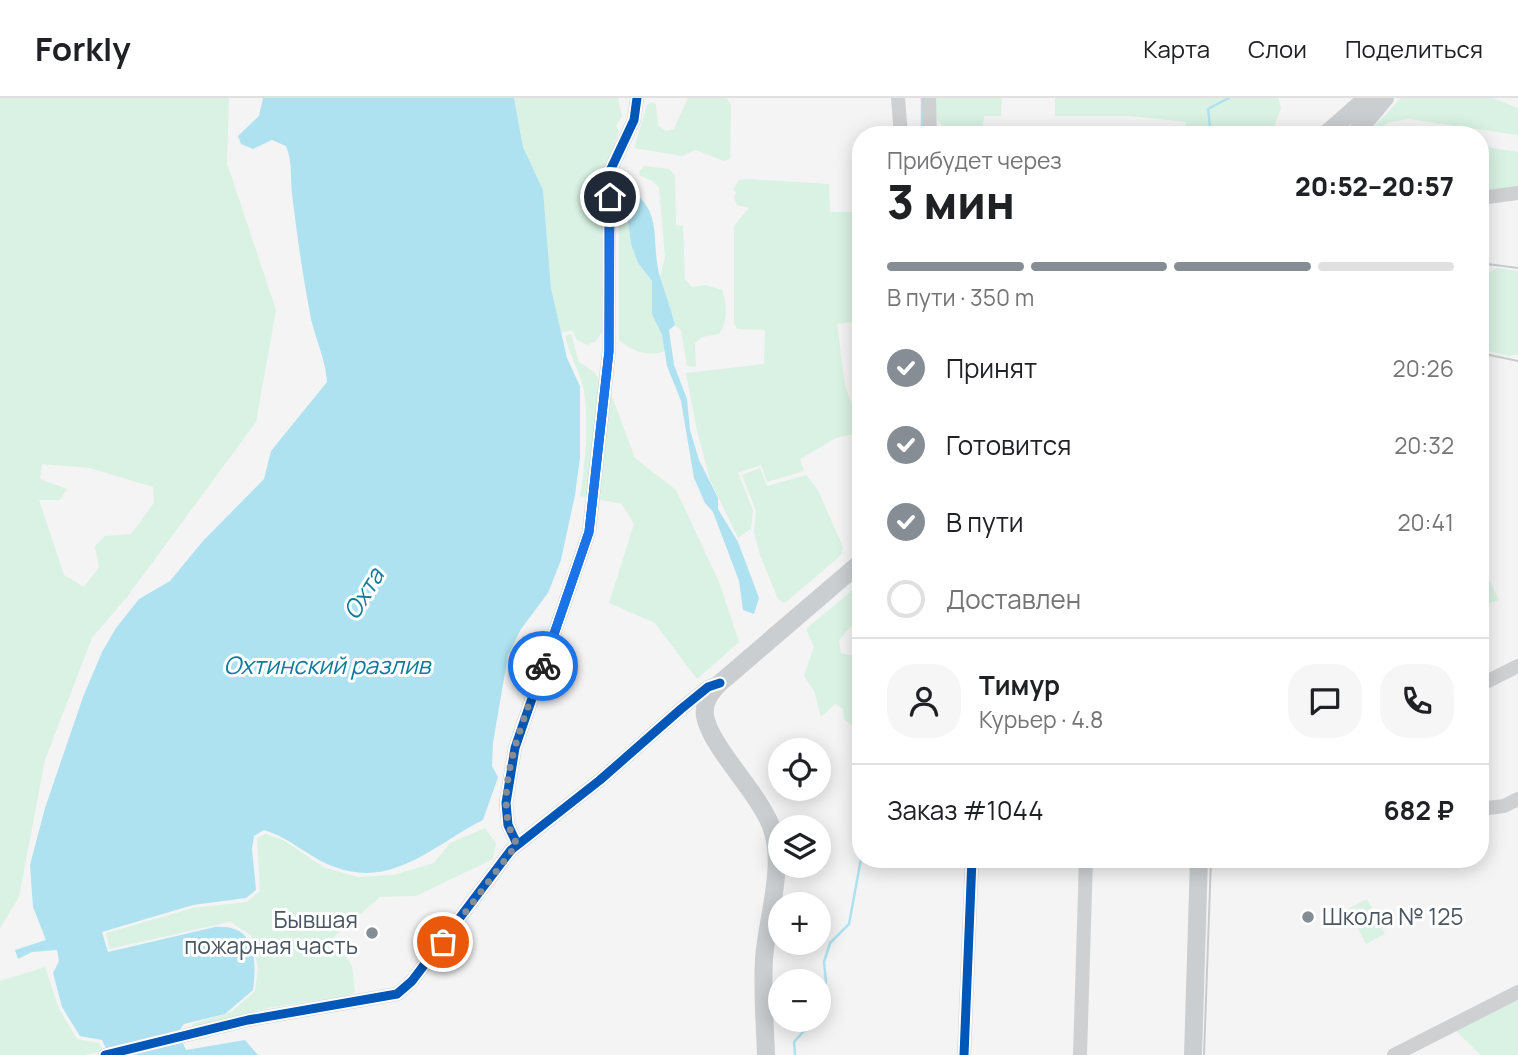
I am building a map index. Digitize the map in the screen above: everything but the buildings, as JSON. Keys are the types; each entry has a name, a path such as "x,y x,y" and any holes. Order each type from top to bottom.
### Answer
{"main road":[{"path":"1335,126 1367,98"},
{"path":"1362,126 1385,98"},
{"path":"766,1055 764,957 774,877 774,840 763,810 705,717 706,699 720,683 852,570"},
{"path":"1193,1055 1199,868"}],"street":[{"path":"517,844 508,824 506,803 514,748 589,532 609,351 609,173 634,120 637,98"},
{"path":"898,98 900,126"},
{"path":"929,98 930,126"},
{"path":"1489,197 1518,193"},
{"path":"1489,680 1518,666"},
{"path":"106,1055 270,1015 397,993 412,981 517,844 677,716 708,687 720,683"},
{"path":"677,716 705,717"},
{"path":"1489,808 1504,806 1518,799"},
{"path":"964,1055 972,868"},
{"path":"1080,1055 1086,868"},
{"path":"1394,1055 1518,992"}],"green space":[{"path":"0,98 229,98 227,163 276,310 256,422 127,597 92,638 45,760 19,897 0,928","holes":["42,464 90,468 153,487 154,503 131,534 105,536 95,546 99,567 84,587 64,575 39,500 60,500 67,489 40,479"]},
{"path":"514,98 618,98 622,116 616,126 619,132 611,153 607,325 596,341 587,345 577,340 572,330 561,333 551,288 543,190 523,147"},
{"path":"688,98 727,98 731,106 730,159 724,161 695,150 682,156 634,148 647,105 652,102 656,105 658,125 666,131 674,129"},
{"path":"933,98 1002,98 1001,116 984,116 983,126 943,126 937,120"},
{"path":"1055,98 1278,98 1281,108 1274,126 1185,126 1186,122 1130,116 1055,116"},
{"path":"1401,98 1493,98 1518,108 1518,135 1489,131 1489,126 1456,126 1408,119 1375,126"},
{"path":"1489,147 1518,152 1518,188 1489,190"},
{"path":"644,166 669,169 675,175 676,225 683,226 685,279 692,287 706,285 722,290 724,296 724,324 719,334 702,337 695,343 696,367 687,366 681,330 675,325 660,277 665,257 659,188 651,180 640,176 639,172"},
{"path":"621,174 628,189 626,205 631,244 638,263 652,281 652,314 662,335 665,351 658,353 641,352 619,340 619,217 614,177"},
{"path":"739,180 829,184 830,212 852,212 852,322 837,324 845,385 852,402 852,434 836,438 800,459 804,471 767,482 761,465 738,473 753,510 751,529 738,538 710,480 686,373 764,364 765,330 737,329 734,323 734,226 749,208 737,205 734,198 736,192 733,189"},
{"path":"1498,268 1518,271 1518,354 1509,356 1489,351 1489,272"},
{"path":"571,334 579,362 593,371 612,396 635,458 676,490 719,582 739,642 697,679 655,623 609,603 634,524 622,504 580,496 585,456 586,412 583,387 565,336"},
{"path":"760,468 767,486 806,475 817,488 843,547 841,555 785,603 778,599 760,555 754,532 756,511 742,475"},
{"path":"1489,580 1499,600 1489,603"},
{"path":"852,591 852,625 839,640 841,653 852,656 852,725 844,719 843,709 835,704 821,717 814,691 804,676 814,647 806,629"},
{"path":"485,828 496,843 493,859 416,896 380,897 334,937 352,966 355,992 346,996 272,1007 193,1027 192,1024 231,1012 255,991 258,968 251,935 230,922 109,949 106,933 193,908 247,902 260,891 257,838 265,834 283,840 323,867 358,877 393,875 434,863 450,843"},
{"path":"1367,899 1385,934 1366,944 1348,909"},
{"path":"45,967 59,1009 77,1039 99,1043 103,1051 84,1055 0,1055 0,981"},
{"path":"1518,999 1518,1055 1481,1055 1456,1031"}],"water":[{"name":"Охтинский разлив","path":"263,98 514,98 523,147 543,190 551,288 567,358 580,386 580,458 575,495 561,560 548,593 521,629 508,655 493,743 492,766 498,777 483,820 413,861 376,872 356,872 335,867 264,830 254,836 252,849 256,890 246,898 193,905 102,932 108,952 215,927 239,931 251,945 254,955 253,990 225,1014 184,1024 178,1032 186,1050 245,1040 258,1055 109,1055 102,1040 80,1036 62,1007 53,973 59,961 57,950 32,952 18,959 15,950 46,940 33,907 30,865 45,808 83,697 102,652 116,628 139,599 170,581 203,541 264,479 271,451 327,382 305,288 286,146 272,140 253,149 241,144 238,136 259,116"},
{"path":"628,189 640,197 652,217 657,264 675,325 669,330 674,365 687,399 690,430 699,460 718,498 718,509 738,542 759,598 754,614 743,610 739,581 713,512 705,503 694,478 681,401 667,366 662,335 652,314 652,281 638,263 631,244 626,205"}],"waterway":[{"path":"922,98 922,126"},
{"path":"1210,126 1208,109 1229,98"},
{"path":"825,969 830,943 849,924 859,868"},
{"path":"795,1055 794,1042 803,1032"}],"tram line":[{"path":"1489,264 1518,268"},
{"path":"1489,355 1518,361"},
{"path":"1204,1055 1211,868"}],"cycle path":[{"path":"517,844 508,825 506,803 515,748 589,532 609,351 609,173 634,120 637,98"},
{"path":"105,1055 248,1020 397,994 412,981 511,850 600,780 708,687 720,683"},
{"path":"964,1055 972,868"}],"way so far":[{"path":"443,942 497,866 517,844 508,824 506,803 509,779 514,748 543,666"}],"place":[{"name":"Школа № 125","path":"1308,917"},
{"name":"Бывшая пожарная часть","path":"372,933"}],"route":[{"path":"543,666 580,566 589,532 609,351 610,197"}],"water label":[{"name":"Охта","path":"364,594"}]}
